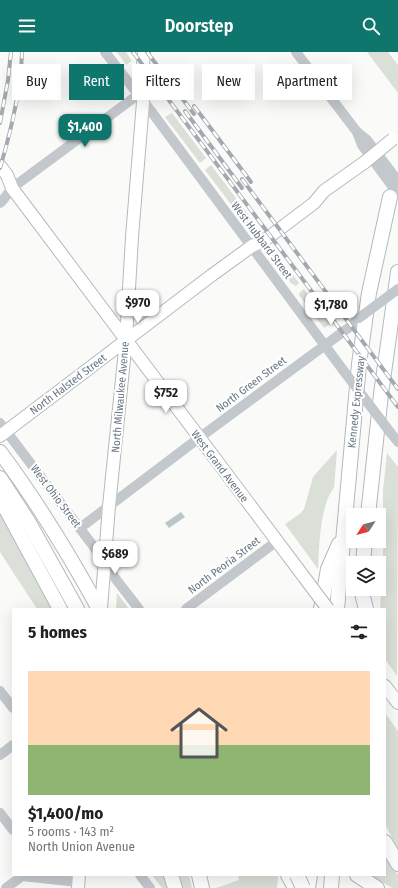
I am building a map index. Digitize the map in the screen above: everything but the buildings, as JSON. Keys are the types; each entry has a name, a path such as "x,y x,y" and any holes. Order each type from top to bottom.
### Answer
{"highway":[{"name":"Kennedy Expressway","path":"336,608 358,371 368,301 378,247 394,196"},
{"path":"369,508 381,394 398,272"},
{"name":"West Ohio Street","path":"0,452 20,478 45,516 99,608"},
{"path":"0,478 28,521 76,608"},
{"path":"0,498 59,608"},
{"path":"320,608 328,569 343,535"},
{"path":"358,608 359,596"},
{"path":"362,596 366,608"},
{"path":"386,844 398,864"},
{"path":"171,876 175,888"},
{"path":"199,876 202,888"},
{"path":"289,876 295,888"},
{"path":"295,888 297,876"},
{"path":"297,876 303,888"},
{"path":"308,888 310,876"},
{"path":"331,888 332,876"}],"main road":[{"name":"North Milwaukee Avenue","path":"143,64 144,52"},
{"name":"North Milwaukee Avenue","path":"150,64 151,52"},
{"name":"North Milwaukee Avenue","path":"100,608 126,340 142,100"},
{"name":"North Halsted Street","path":"2,432 252,246 261,234 310,198 324,191 398,136"},
{"name":"West Grand Avenue","path":"0,166 7,175 12,188 327,608"},
{"name":"West Grand Avenue","path":"0,180 12,188"},
{"path":"386,687 398,703"}],"street":[{"name":"West Hubbard Street","path":"105,52 132,83"},
{"path":"296,52 357,132 362,145 394,196"},
{"path":"0,192 12,188 135,100"},
{"name":"West Hubbard Street","path":"146,100 324,345 398,442"},
{"path":"357,132 368,140 398,181"},
{"path":"0,203 4,200 12,188"},
{"name":"North Green Street","path":"80,528 351,326 398,289"},
{"name":"West Ohio Street","path":"2,432 80,528 138,608"},
{"name":"North Peoria Street","path":"187,608 277,541"},
{"path":"0,691 12,707"},
{"path":"0,755 12,746"},
{"path":"0,813 12,829"},
{"path":"6,888 22,876 48,877 78,882"},
{"path":"141,876 150,888"}],"shaded area":[{"path":"117,52 126,52 132,61 126,65"},
{"path":"367,52 388,52 398,65 398,93"},
{"path":"172,113 206,158 200,163 165,117"},
{"path":"211,165 257,226 251,231 205,170"},
{"path":"271,246 299,283 296,286 291,283 266,250"},
{"path":"304,289 330,324 324,328 299,295"},
{"path":"337,450 334,488 329,495 326,504 321,527 318,569 285,524 301,513 304,509 313,477"},
{"path":"387,453 398,467 397,676 386,660 386,608 380,608 381,596 386,596 386,556 383,556 383,548 386,548 386,508 383,508 383,490"},
{"path":"0,510 52,608 36,608 0,552"},
{"path":"181,512 185,517 169,528 165,523"},
{"path":"117,593 128,608 116,608"},
{"path":"386,714 398,731 398,849 386,826"},
{"path":"386,857 398,875 398,888 392,888 373,876 386,876"},
{"path":"153,876 165,876 169,888 162,888"},
{"path":"177,876 189,876 192,888 181,888"},
{"path":"238,876 278,876 277,888 216,888 239,880"}],"railway":[{"path":"0,123 8,80 11,52"},
{"path":"0,168 15,111 20,81 22,52"},
{"path":"133,52 398,407"},
{"path":"147,52 194,114"},
{"path":"194,106 251,182"},
{"path":"185,111 242,188"},
{"path":"242,179 398,389"}]}
